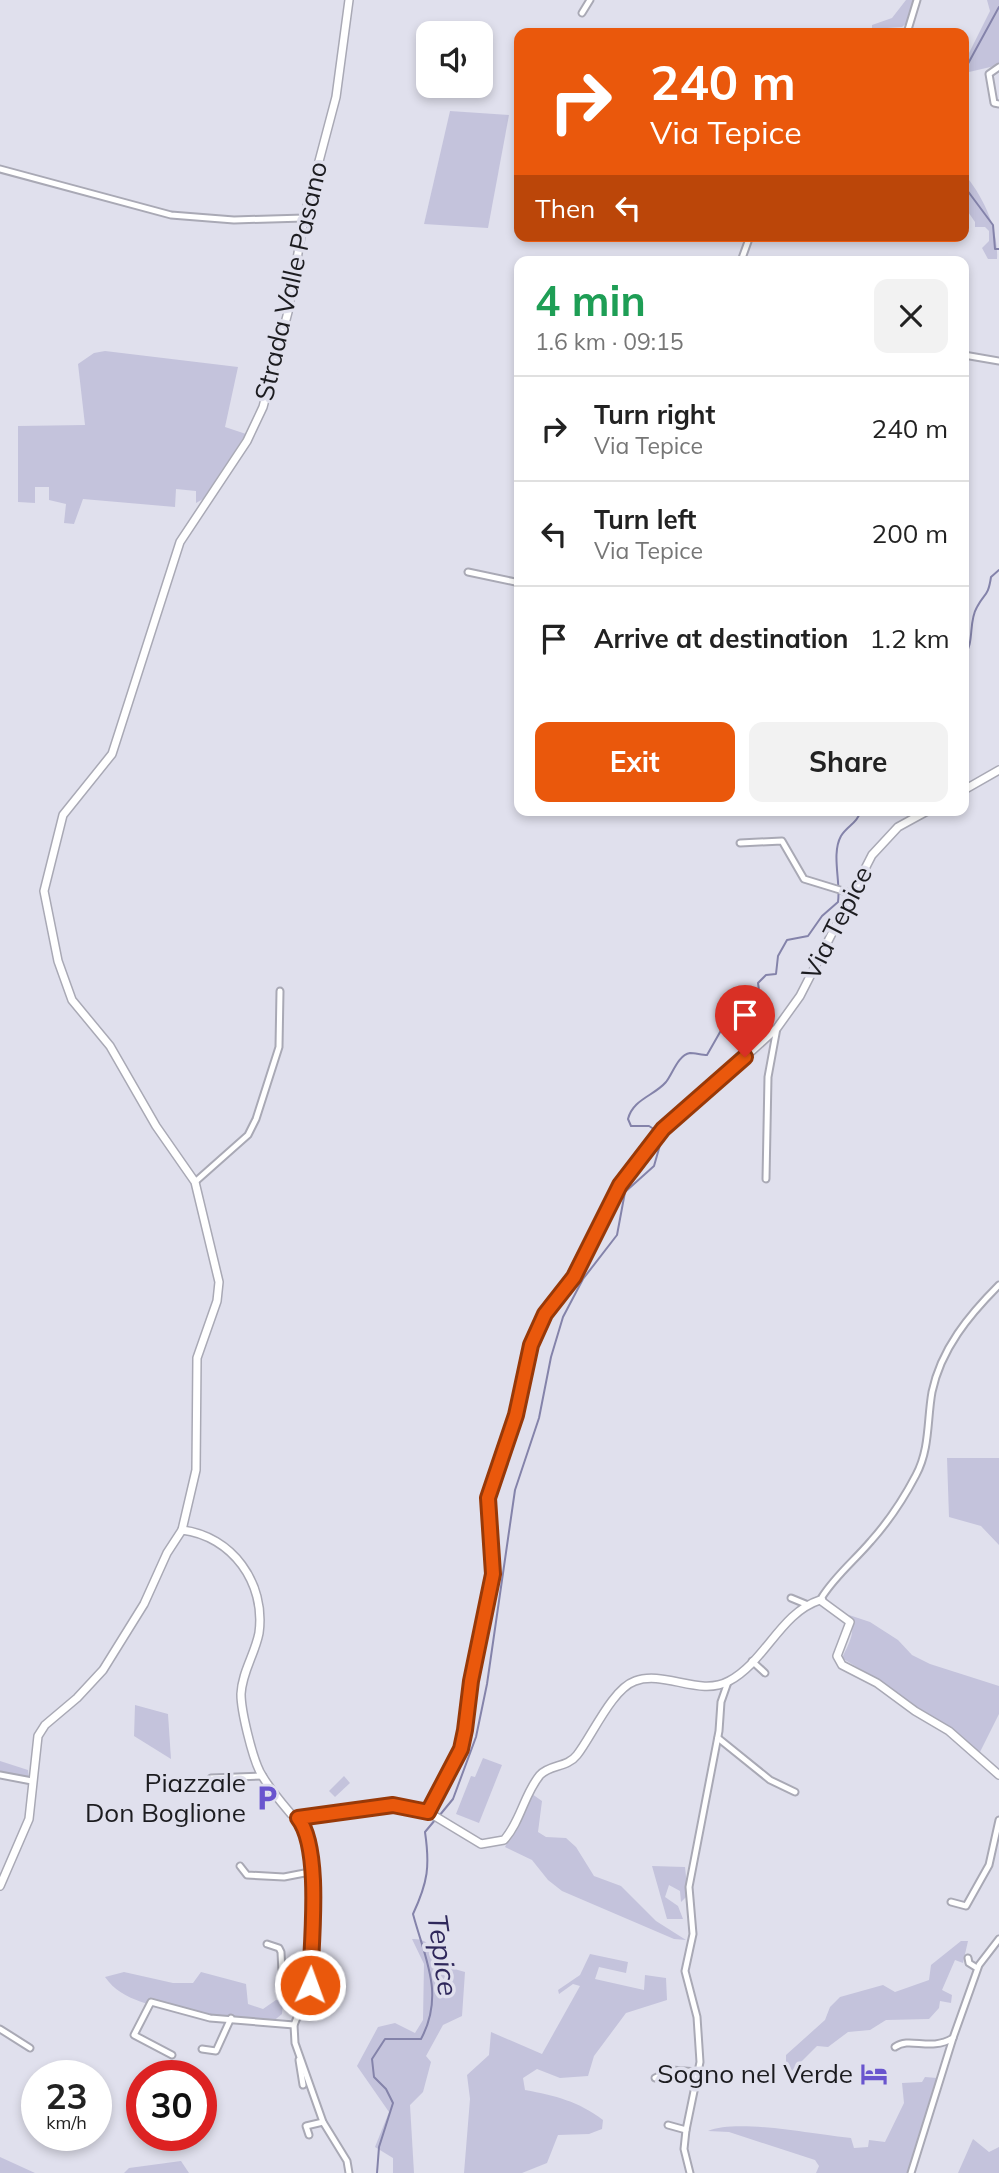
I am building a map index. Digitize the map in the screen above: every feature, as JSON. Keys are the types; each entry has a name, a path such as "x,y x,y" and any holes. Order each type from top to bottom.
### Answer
{"street":[{"name":"Strada Valle Pasano","path":"195,1182 156,1126 110,1046 72,1000 58,961 44,891 64,815 113,754 180,541 247,441 263,407 288,312 304,218 336,97 349,0"},
{"path":"582,13 590,0"},
{"path":"909,28 917,0"},
{"path":"999,67 989,74 994,103 999,104"},
{"path":"0,169 171,215 234,220 304,218"},
{"path":"969,356 999,361"},
{"path":"468,572 514,582"},
{"path":"969,787 999,770"},
{"name":"Via Tepice","path":"430,1814 461,1749 471,1681 493,1574 488,1498 516,1415 531,1345 545,1314 574,1277 620,1185 663,1129 777,1028 800,996 873,855 898,827 918,816"},
{"path":"740,843 782,841 804,879 853,894"},
{"path":"0,1886 29,1819 38,1736 58,1713 90,1686 114,1654 182,1530 196,1470 197,1359 217,1301 219,1282 195,1182 248,1135 257,1119 279,1047 280,990"},
{"path":"766,1179 768,1077 777,1028"},
{"path":"823,1601 822,1597 834,1577 872,1540 915,1477 925,1452 932,1391 947,1351 972,1314 999,1285"},
{"path":"182,1530 196,1532 218,1541 240,1560 249,1575 256,1597 259,1630 243,1677 241,1696 262,1776 291,1814 298,1818 306,1835 315,1871 310,1985 294,2025 303,2085"},
{"path":"791,1598 808,1605"},
{"path":"690,2173 684,2149 685,2130 698,2072 697,2017 685,1971 694,1934 689,1887 718,1738 721,1702 728,1682 752,1661 787,1622 808,1605 823,1601"},
{"path":"823,1601 850,1622 837,1656 842,1665 877,1683 915,1711 949,1731 999,1775"},
{"path":"752,1661 765,1673"},
{"path":"298,1818 393,1805 430,1814 481,1844 504,1840 541,1774 575,1758 616,1696 628,1685 644,1679 699,1685 728,1682"},
{"path":"718,1738 770,1780 795,1792"},
{"path":"0,1775 32,1781"},
{"path":"211,1778 262,1776"},
{"path":"951,1902 967,1906 989,1865 999,1820"},
{"path":"240,1866 247,1875 267,1877 315,1871"},
{"path":"911,2173 977,1968 999,1939"},
{"path":"267,1944 279,1948 281,1952 283,1994 291,2002 304,2004"},
{"path":"968,1958 969,1963 977,1968"},
{"path":"172,2055 134,2035 151,2002 210,2018 294,2025"},
{"path":"202,2049 216,2051 231,2018"},
{"path":"0,2029 30,2048"},
{"path":"895,2047 902,2043 936,2046 953,2038"},
{"path":"298,2050 323,2122 347,2161 349,2173"},
{"path":"655,2078 671,2070 698,2072"},
{"path":"309,2135 306,2126 323,2122"},
{"path":"668,2125 685,2130"}],"shaded area":[{"path":"906,0 915,0 910,20 902,27 872,28 872,25 892,18"},
{"path":"987,0 999,0 999,65 969,72 969,53 990,11"},
{"path":"450,111 509,115 488,228 424,224"},
{"path":"969,181 992,225 997,259 988,259 982,248 989,241 989,231 985,227 975,227 969,213"},
{"path":"105,351 238,367 225,427 246,434 203,499 196,503 196,491 176,489 175,507 83,499 74,524 64,523 66,504 49,500 49,487 35,487 35,503 18,502 18,426 85,425 78,364 94,353"},
{"path":"947,1458 999,1458 999,1545 981,1526 949,1517"},
{"path":"849,1615 870,1622 898,1640 912,1655 930,1664 999,1686 999,1714 979,1754 889,1687 842,1658 852,1632"},
{"path":"135,1705 168,1714 171,1759 134,1736"},
{"path":"483,1758 502,1765 479,1823 456,1814 471,1776 475,1777"},
{"path":"0,1761 28,1770 29,1779 0,1773"},
{"path":"344,1776 350,1783 335,1797 329,1791"},
{"path":"532,1794 542,1801 538,1832 546,1837 566,1838 576,1847 594,1876 621,1886 656,1921 686,1940 674,1939 562,1891 548,1880 532,1860 505,1847"},
{"path":"652,1866 685,1867 688,1895 681,1902 680,1891 669,1885 665,1897 678,1906 683,1919 667,1919"},
{"path":"412,1939 427,1943 437,1964 465,1972 462,2016 443,2025 426,2056 431,2062 423,2092 410,2105 414,2173 393,2173 393,2158 375,2147 389,2112 357,2066 378,2027 395,2023 415,2033 423,2020 424,1964"},
{"path":"961,1941 968,1941 963,1963 955,1960 942,1990 952,1995 951,2003 940,2001 939,2008 929,2019 886,2020 870,2030 848,2032 828,2047 817,2046 786,2077 786,2055 825,2020 830,2007 840,1997 883,1985 895,1992 929,1980 931,1965"},
{"path":"590,1954 628,1962 626,1973 599,1967 595,1979 644,1990 645,1975 666,1978 667,2000 626,2013 594,2056 588,2076 560,2078 537,2069 523,2078 525,2090 557,2097 585,2108 603,2120 602,2129 589,2134 558,2135 547,2163 522,2173 464,2173 470,2099 467,2075 489,2055 491,2032 542,2054 580,1986 573,1984 559,1994 558,1990 580,1975"},
{"path":"124,1972 173,1983 193,1983 201,1972 246,1984 248,2004 263,2009 276,2000 283,2001 282,2014 271,2023 190,2011 182,2014 140,2002 112,1986 105,1977"},
{"path":"925,2077 937,2078 909,2173 816,2173 819,2166 815,2160 729,2132 708,2131 738,2126 778,2128 851,2138 854,2148 868,2147 869,2140 885,2142 904,2103 902,2083 922,2082"},
{"path":"973,2139 989,2152 999,2147 999,2173 958,2173"},
{"path":"0,2157 35,2173 0,2173"},
{"path":"181,2161 189,2173 124,2173 129,2168"}],"waterway":[{"name":"Tepice","path":"969,62 999,7"},
{"name":"Tepice","path":"969,193 993,225 995,249 999,249"},
{"name":"Tepice","path":"969,645 974,613 987,591 991,577 999,570"},
{"name":"Tepice","path":"660,1133 649,1126 631,1126 628,1119 634,1107 666,1082 686,1054 707,1055 736,1004 742,1003 747,1008 755,1007 760,998 758,983 766,975 776,974 778,956 787,940 808,936 822,916 838,902 838,843 858,816"},
{"name":"Tepice","path":"439,1816 453,1799 476,1737 487,1684 515,1490 539,1418 551,1357 563,1317 583,1279 617,1235 625,1192 654,1166 662,1138"},
{"name":"Tepice","path":"377,2173 379,2147 393,2103 386,2089 374,2077 372,2059 385,2039 421,2039 432,2007 427,1961 413,1914 426,1874 425,1832 435,1820"}],"place":[{"name":"Piazzale Don Boglione","path":"267,1798"},
{"name":"Sogno nel Verde","path":"874,2074"}],"route":[{"path":"310,1985 311,1906 315,1871 306,1835 298,1818 393,1805 428,1812 435,1802 461,1749 465,1730 471,1681 493,1574 488,1498 516,1415 531,1345 545,1314 574,1277 620,1185 663,1129 745,1057"}]}
